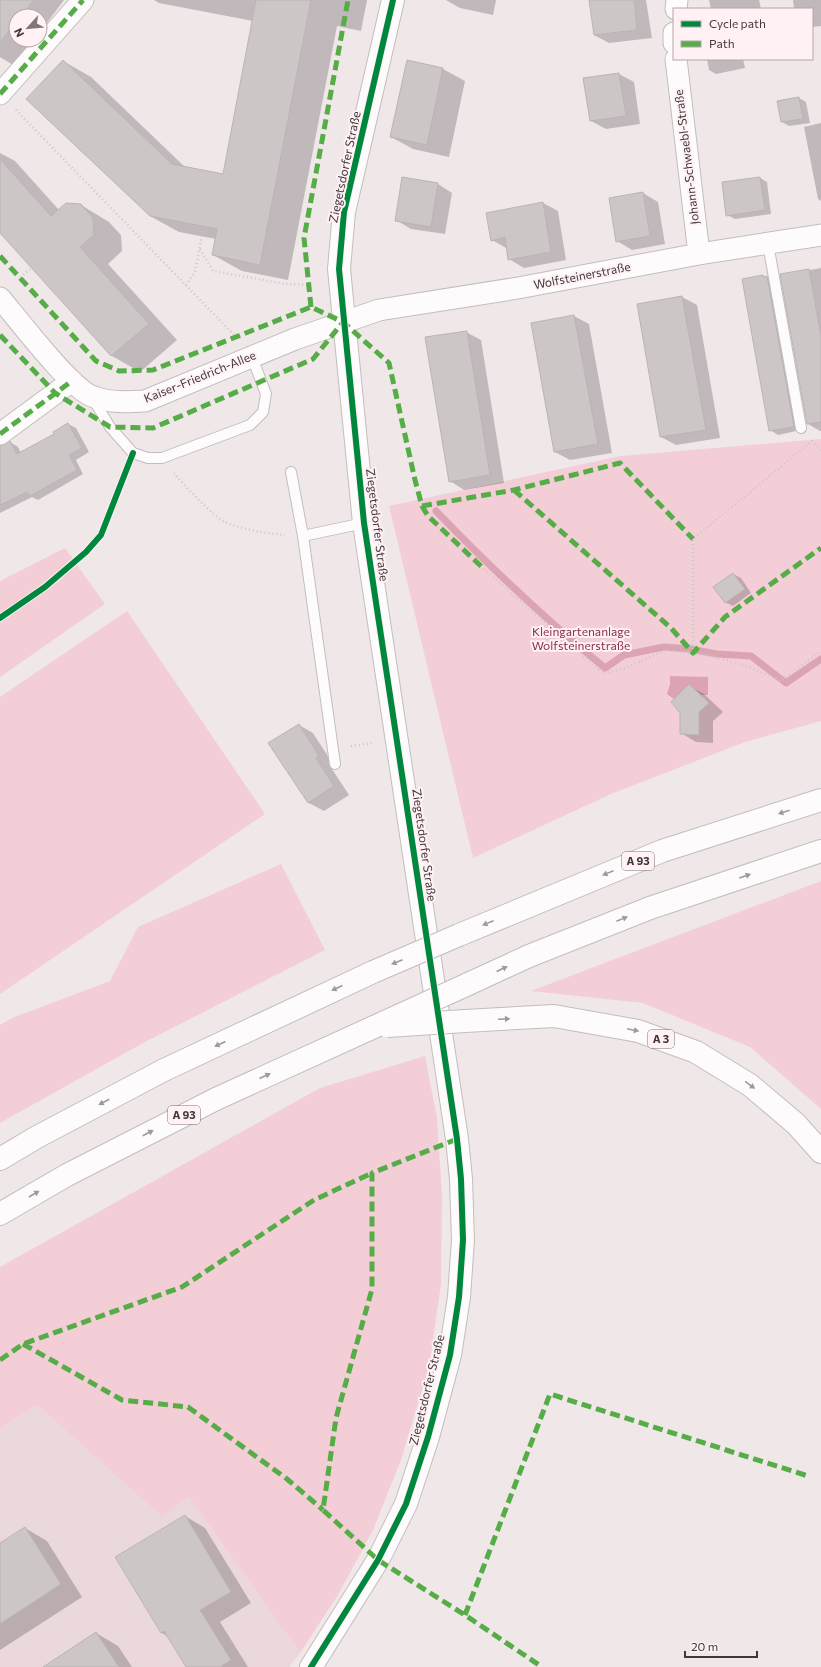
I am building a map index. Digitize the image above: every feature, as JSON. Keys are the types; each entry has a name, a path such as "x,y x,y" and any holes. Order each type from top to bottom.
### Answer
{"main road":[{"name":"Ziegetsdorfer Straße","path":"311,1667 378,1560 406,1504 428,1437 450,1355 459,1297 463,1240 461,1179 457,1139 364,523 339,269 344,212 393,0"},
{"name":"A 93","path":"0,1159 37,1137 164,1070 373,972 662,852 821,800"},
{"name":"A 93","path":"0,1214 67,1175 216,1099 529,956 650,908 821,851"},
{"name":"A 3","path":"374,1027 554,1016 638,1031 696,1052 750,1085 796,1124 821,1152"}],"street":[{"path":"6,100 83,0"},
{"name":"Johann-Schwaebl-Straße","path":"676,60 699,254"},
{"name":"Wolfsteinerstraße","path":"344,322 379,310 518,288 699,254 821,235"},
{"name":"Kaiser-Friedrich-Allee","path":"0,298 72,381 92,397 121,403 145,401 296,339 344,322"},
{"path":"0,434 72,381"}],"lane":[{"path":"768,244 801,428"},
{"path":"92,397 110,427 133,453 148,458 162,458 250,425 263,412 266,394 252,357"},
{"path":"291,472 303,536 335,764"},
{"path":"303,536 364,523"}],"path":[{"path":"6,100 236,336 252,357"},
{"path":"186,285 195,272 203,231"},
{"path":"200,249 213,271 286,284 309,285"},
{"path":"20,277 32,268"},
{"path":"693,653 693,539 812,441 821,450"},
{"path":"162,458 181,482 223,521 259,533 303,536"},
{"path":"484,569 604,674 628,667 666,650 716,657 746,666 781,681 821,650"}],"shaded area":[{"path":"670,676 708,677 708,695 701,695 689,684 674,699 667,694 670,684"},
{"path":"37,1405 162,1517 189,1497 300,1653 289,1667 0,1667 0,1429"}],"green space":[{"name":"Kleingartenanlage Wolfsteinerstraße","path":"821,439 821,721 745,742 611,794 473,858 389,506 621,456"},
{"path":"65,548 105,604 0,677 0,581"},
{"path":"127,611 265,814 0,994 0,697"},
{"path":"281,864 325,950 143,1043 0,1123 0,1025 12,1018 110,981 138,927"},
{"path":"821,881 821,1109 750,1047 643,1003 531,991"},
{"path":"425,1056 437,1118 442,1196 441,1284 429,1367 401,1460 373,1530 338,1595 300,1653 189,1497 162,1517 37,1405 0,1429 0,1267 320,1088"}],"building":[{"path":"0,0 34,0 28,8 8,8 8,32 0,42"},
{"path":"256,0 311,0 260,265 212,255 217,229 150,216 26,99 63,60 172,164 223,174"},
{"path":"589,0 634,0 637,30 594,35"},
{"path":"407,60 443,68 427,145 390,137"},
{"path":"619,73 626,116 590,121 583,78"},
{"path":"799,97 803,119 781,122 777,101"},
{"path":"0,159 51,216 66,203 81,204 93,218 94,235 80,247 149,324 111,356 0,233"},
{"path":"402,177 438,183 431,227 395,221"},
{"path":"760,177 765,210 726,216 722,182"},
{"path":"643,192 650,236 616,242 609,198"},
{"path":"543,202 551,252 508,260 505,237 491,241 486,213"},
{"path":"809,269 821,336 821,422 807,424 780,274"},
{"path":"763,275 763,277 767,276 794,427 769,431 742,279"},
{"path":"682,296 706,430 660,437 637,304"},
{"path":"574,315 598,444 554,452 531,323"},
{"path":"467,331 490,475 449,482 425,337"},
{"path":"68,423 82,448 69,455 77,470 30,496 27,492 0,505 0,446 10,441 17,454 54,434 53,432"},
{"path":"733,573 745,589 725,603 713,587"},
{"path":"689,684 709,703 699,712 699,735 680,734 680,713 671,702"},
{"path":"299,724 319,756 316,758 334,786 308,803 268,743"},
{"path":"185,1515 231,1592 200,1610 231,1660 220,1667 186,1667 164,1631 161,1633 115,1557"},
{"path":"25,1527 61,1584 0,1624 0,1543"},
{"path":"96,1632 119,1667 43,1667"}],"waterway":[{"path":"436,511 518,592 605,668 624,655 664,647 690,649 717,654 751,656 786,683 821,659"}],"marked path":[{"path":"0,94 83,0"},
{"path":"311,307 304,238 348,0"},
{"path":"0,256 96,361 119,371 153,370 311,307 343,322 389,363 422,506 428,516 484,569"},
{"path":"0,335 55,393 110,427 153,428 313,359 343,322"},
{"path":"0,434 72,381"},
{"path":"422,506 514,490 620,463 693,539"},
{"path":"514,490 671,628 693,653 725,617 821,548"},
{"path":"457,1139 372,1173 372,1289 336,1418 323,1510 378,1560 465,1615 542,1667"},
{"path":"0,1360 23,1344 182,1287 314,1200 372,1173"},
{"path":"23,1344 122,1400 188,1407 287,1479 323,1510"},
{"path":"465,1615 550,1394 808,1476"}],"cycle path":[{"path":"311,1667 378,1560 406,1504 428,1437 450,1355 459,1297 463,1240 461,1179 457,1139 364,523 339,269 344,212 393,0"},
{"path":"0,618 45,587 86,552 101,535 133,453"}]}
